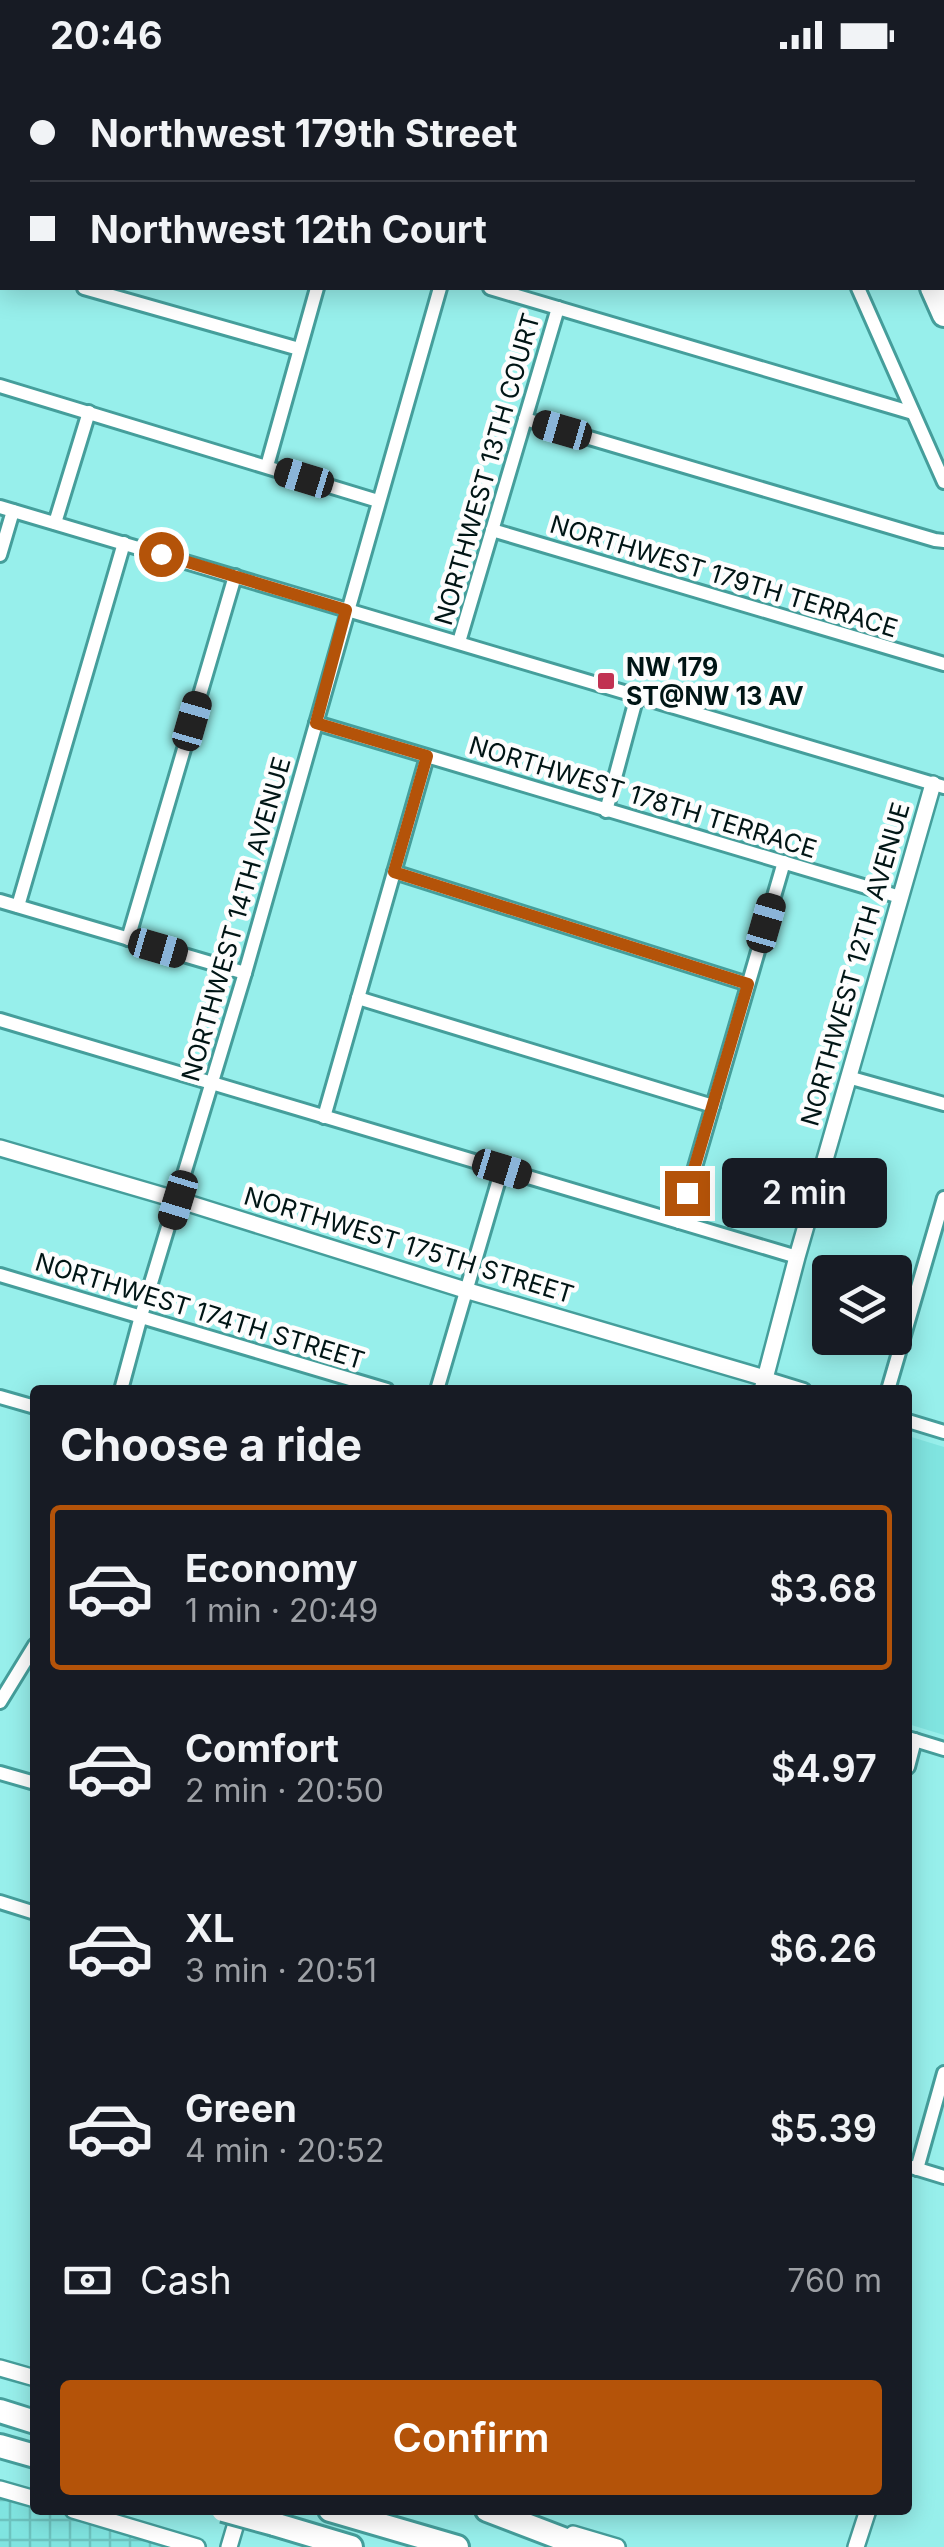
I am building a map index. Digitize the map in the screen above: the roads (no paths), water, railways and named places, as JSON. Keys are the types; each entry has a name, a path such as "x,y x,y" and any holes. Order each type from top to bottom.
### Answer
{"highway":[{"path":"933,290 944,315"},
{"path":"0,2411 30,2420"},
{"path":"0,2446 30,2455"},
{"path":"242,2515 352,2547"},
{"path":"347,2515 457,2547"},
{"path":"503,2515 584,2547"}],"street":[{"path":"91,290 300,349"},
{"path":"267,466 315,290"},
{"name":"NORTHWEST 14TH AVENUE","path":"122,1385 439,290"},
{"path":"497,290 913,414"},
{"path":"859,290 944,482"},
{"name":"NORTHWEST 13TH COURT","path":"459,642 558,308"},
{"path":"0,386 378,501"},
{"path":"56,524 89,412"},
{"path":"525,419 944,541"},
{"path":"0,555 6,509 938,785"},
{"name":"NORTHWEST 179TH TERRACE","path":"492,530 944,664"},
{"path":"18,906 124,544"},
{"path":"128,939 235,576"},
{"path":"606,811 637,696"},
{"name":"NORTHWEST 178TH TERRACE","path":"316,723 900,897"},
{"path":"324,1117 427,756"},
{"name":"NORTHWEST 12TH AVENUE","path":"763,1384 900,897 938,785"},
{"path":"679,1222 784,862"},
{"path":"394,872 748,984"},
{"path":"0,901 244,973"},
{"path":"358,998 713,1106"},
{"path":"0,1020 797,1258"},
{"path":"848,1077 944,1104"},
{"name":"NORTHWEST 175TH STREET","path":"0,1148 763,1384"},
{"path":"438,1385 502,1169"},
{"path":"889,1385 944,1198"},
{"name":"NORTHWEST 174TH STREET","path":"0,1274 370,1385"},
{"path":"0,1397 30,1406"},
{"path":"912,1422 944,1432"},
{"path":"0,1702 30,1657"},
{"path":"912,1739 944,1748"},
{"path":"0,1772 30,1781"},
{"path":"0,1902 30,1911"},
{"path":"944,2073 912,2168 944,2177"},
{"path":"0,2368 30,2377"},
{"path":"0,2489 30,2498"},
{"path":"90,2515 197,2547"},
{"path":"229,2547 239,2515"},
{"path":"507,2515 617,2547"},
{"path":"856,2547 866,2515"}],"place":[{"name":"NW 179 ST@NW 13 AV","path":"606,681"}]}
